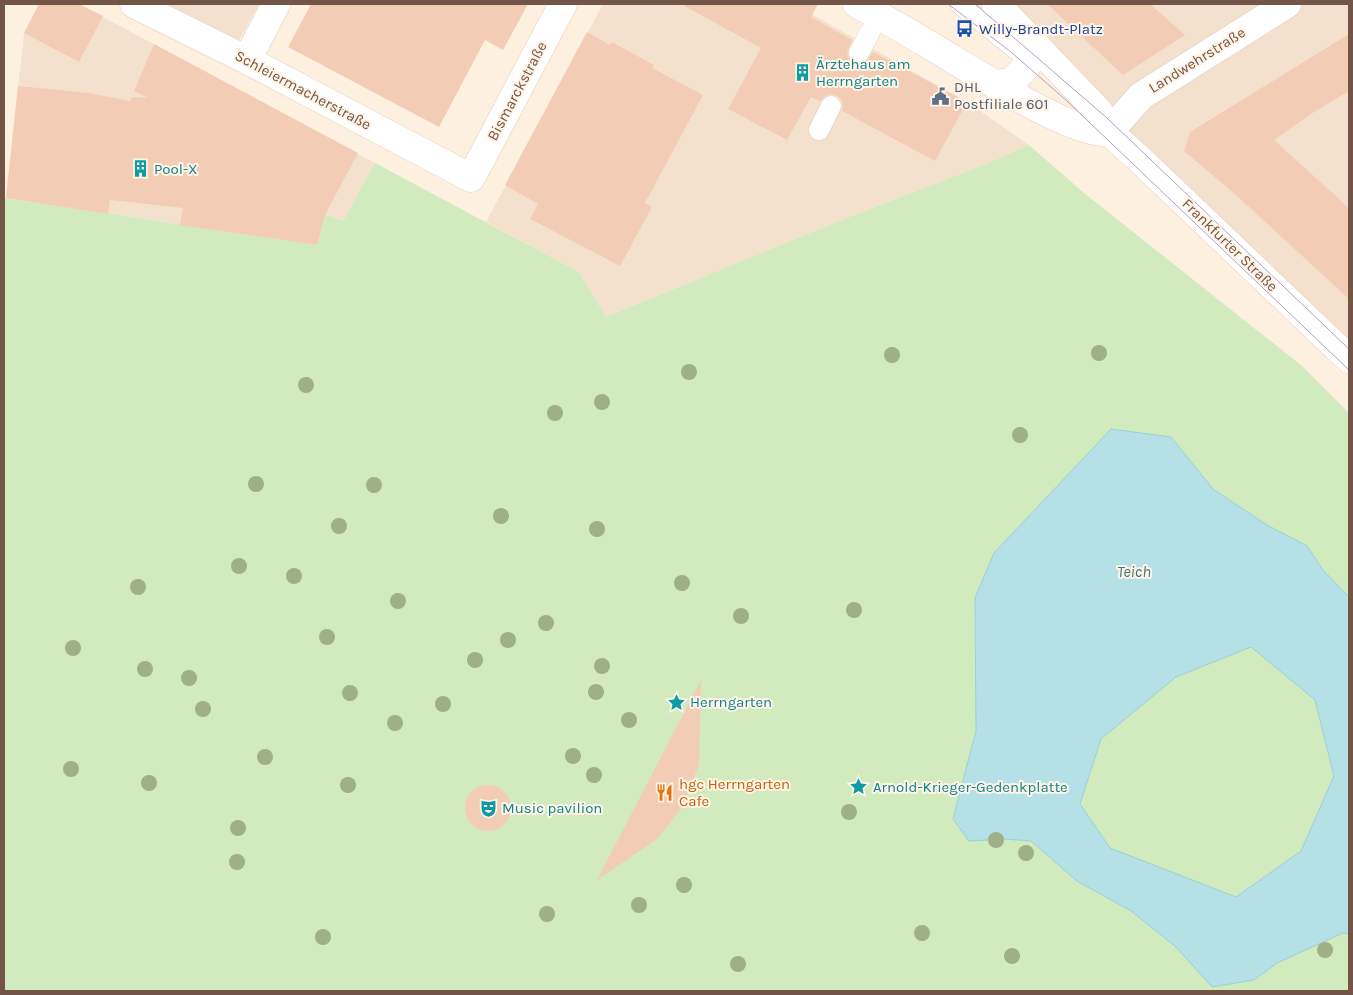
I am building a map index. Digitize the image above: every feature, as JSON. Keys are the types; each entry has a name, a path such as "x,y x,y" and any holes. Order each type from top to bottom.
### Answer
{"main road":[{"name":"Schleiermacherstraße","path":"134,4 247,60 471,178"},
{"path":"247,60 276,4"},
{"name":"Bismarckstraße","path":"471,178 563,4"},
{"path":"857,4 995,84 1066,122 1101,133 1112,129"},
{"name":"Landwehrstraße","path":"1112,129 1141,96 1287,4"},
{"name":"Frankfurter Straße","path":"1002,10 1027,49 1027,58"},
{"name":"Frankfurter Straße","path":"1002,10 1099,112 1137,157 1349,359"},
{"path":"995,84 1011,82 1026,66 1027,58"}],"lane":[{"path":"960,4 1112,129"},
{"path":"859,53 870,32"},
{"path":"819,130 831,106"}],"shaded area":[{"path":"39,4 79,4 375,163 343,221 325,215 317,245 6,198 24,33"},
{"path":"158,4 259,4 236,46"},
{"path":"603,4 794,4 967,102 1029,145 606,317 579,272 486,222"},
{"path":"1006,4 1349,4 1349,343 1140,143"}],"green space":[{"name":"Herrngarten","path":"1029,145 1084,193 1302,366 1349,413 1349,991 4,991 4,198 317,245 325,215 343,221 375,163 579,272 606,317"}],"water":[{"name":"Teich","path":"1111,429 1171,437 1213,489 1267,525 1307,546 1323,570 1349,597 1349,934 1343,933 1277,963 1254,980 1212,987 1176,947 1131,911 1077,881 1031,841 1004,839 969,841 953,819 976,731 975,598 994,553","holes":["1251,647 1315,700 1334,776 1301,851 1236,897 1110,848 1080,804 1101,739 1176,677"]}],"building":[{"path":"39,4 79,4 103,16 79,62 24,33"},
{"path":"311,4 528,4 503,50 485,40 439,127 288,47"},
{"path":"681,4 818,4 811,17 852,40 847,53 853,63 859,65 865,63 873,52 967,102 935,161 842,111 841,99 831,94 825,96 820,101 811,97 787,140 728,109 761,48"},
{"path":"1047,4 1150,4 1185,35 1123,75"},
{"path":"587,32 610,45 612,42 654,65 652,68 703,95 645,203 652,207 620,266 530,219 538,204 505,185"},
{"path":"1349,34 1349,91 1314,112 1274,140 1349,208 1349,299 1236,195 1184,151 1190,132"},
{"path":"154,44 358,153 325,215 317,245 180,225 183,208 110,200 108,214 6,198 18,86 89,93 130,101 132,97 148,98 134,91"},
{"name":"hgc Herrngarten Cafe","path":"701,680 699,764 684,805 657,839 597,880"},
{"name":"Music pavilion","path":"483,785 493,785 507,795 511,808 507,821 501,827 493,831 483,831 469,821 465,813 465,803 475,789"}],"tram line":[{"path":"948,4 1011,52 1067,101 1349,370"},
{"path":"975,4 1107,118 1349,349"}],"place":[{"name":"Willy-Brandt-Platz","path":"965,29"},
{"name":"Ärztehaus am Herrngarten","path":"802,73"},
{"name":"DHL Postfiliale 601","path":"940,96"},
{"name":"Pool-X","path":"140,169"},
{"name":"Herrngarten","path":"676,702"},
{"name":"Arnold-Krieger-Gedenkplatte","path":"859,787"},
{"name":"hgc Herrngarten Cafe","path":"665,793"},
{"name":"Music pavilion","path":"488,808"}]}
